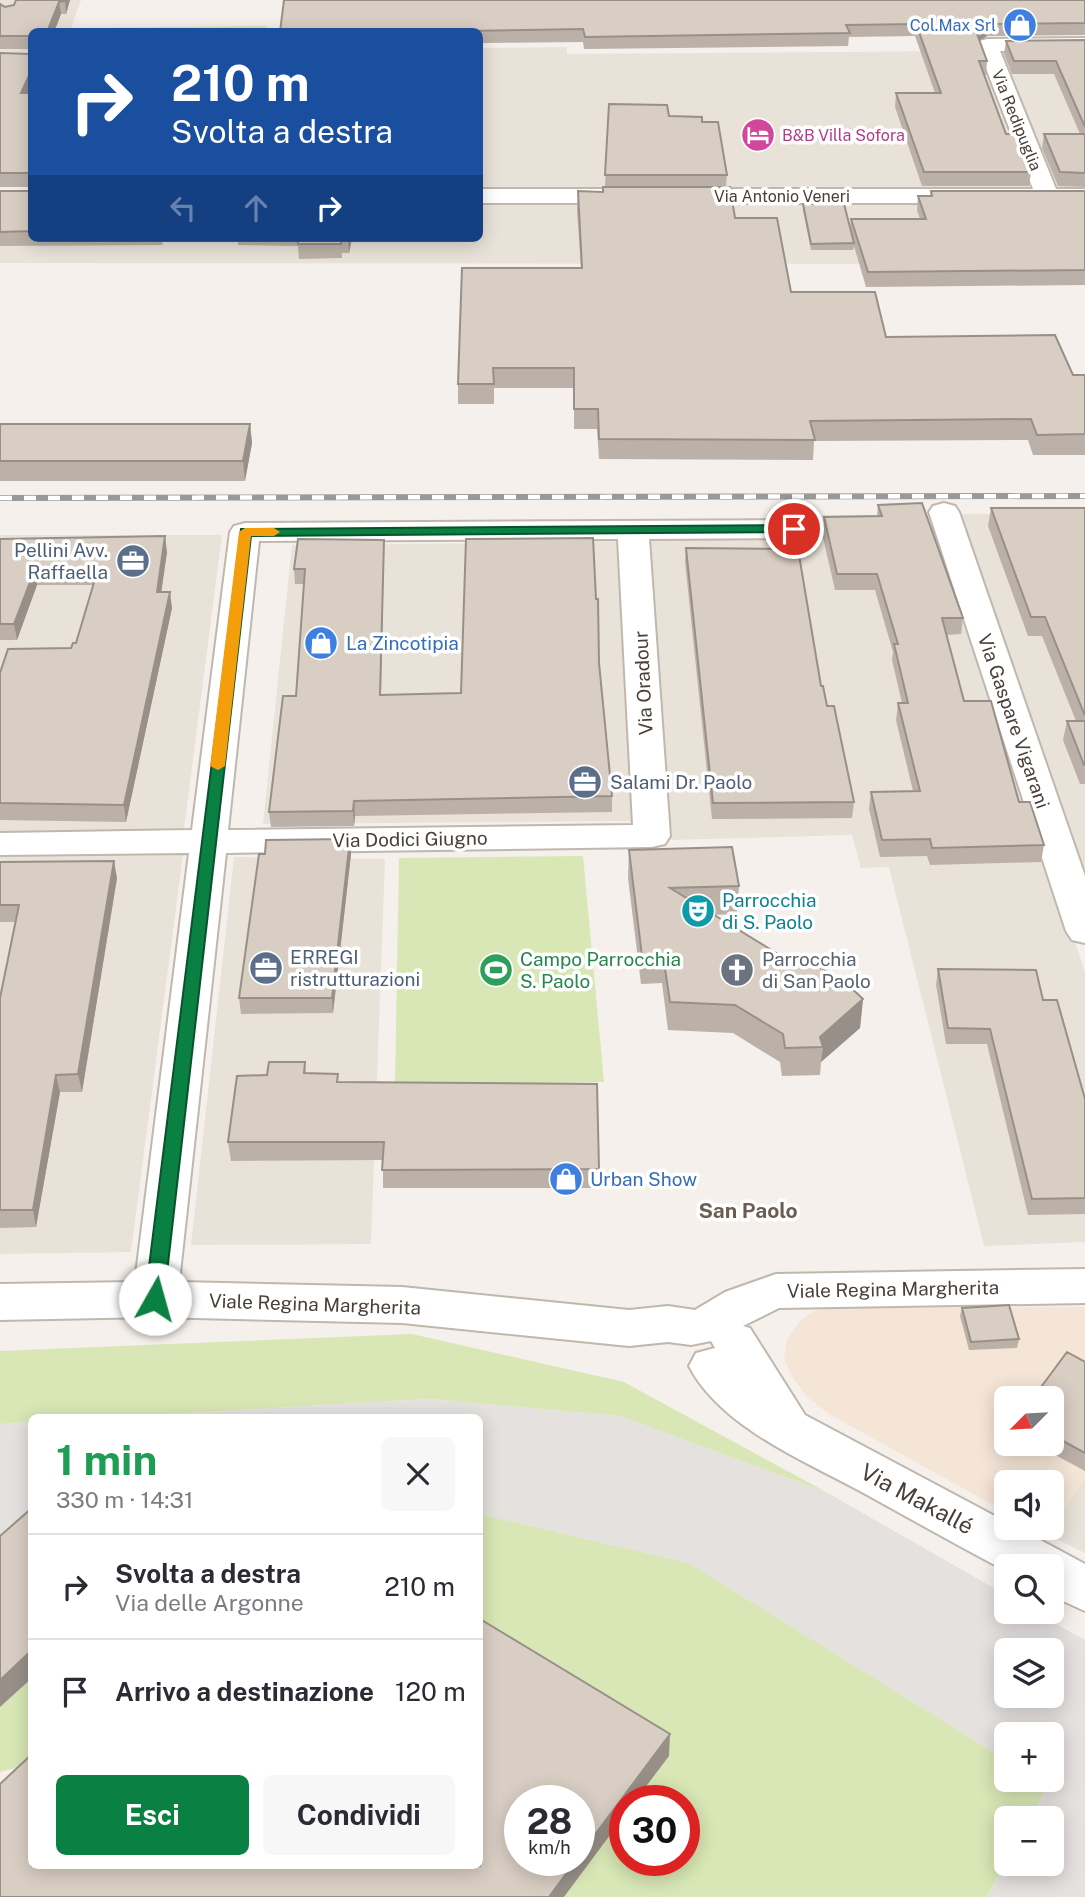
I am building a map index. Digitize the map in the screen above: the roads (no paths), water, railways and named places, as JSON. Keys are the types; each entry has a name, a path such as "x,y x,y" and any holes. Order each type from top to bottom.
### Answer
{"street":[{"name":"Via Redipuglia","path":"1047,195 986,45 1085,44"},
{"name":"Via Antonio Veneri","path":"483,196 1085,196"},
{"name":"Via Gaspare Vigarani","path":"944,512 1085,931"},
{"path":"155,1299 245,532 794,529"},
{"name":"Via Oradour","path":"634,530 652,836"},
{"name":"Via Dodici Giugno","path":"0,844 652,836"},
{"name":"Viale Regina Margherita","path":"0,1302 155,1299 402,1305 629,1328 655,1343 706,1342 741,1304 776,1291 1085,1286"},
{"name":"Via Makallé","path":"706,1342 738,1395 791,1431 1021,1554"},
{"path":"1064,1578 1085,1589"}],"railway":[{"path":"0,498 1085,496"}],"place":[{"name":"Col.Max Srl","path":"1020,25"},
{"name":"B&B Villa Sofora","path":"758,135"},
{"name":"Pellini Avv. Raffaella","path":"133,561"},
{"name":"La Zincotipia","path":"321,643"},
{"name":"Salami Dr. Paolo","path":"585,782"},
{"name":"Parrocchia di S. Paolo","path":"698,911"},
{"name":"ERREGI ristrutturazioni","path":"266,968"},
{"name":"Campo Parrocchia S. Paolo","path":"496,970"},
{"name":"Parrocchia di San Paolo","path":"737,970"},
{"name":"Urban Show","path":"566,1179"}],"district":[{"name":"San Paolo","path":"748,1211"}]}
